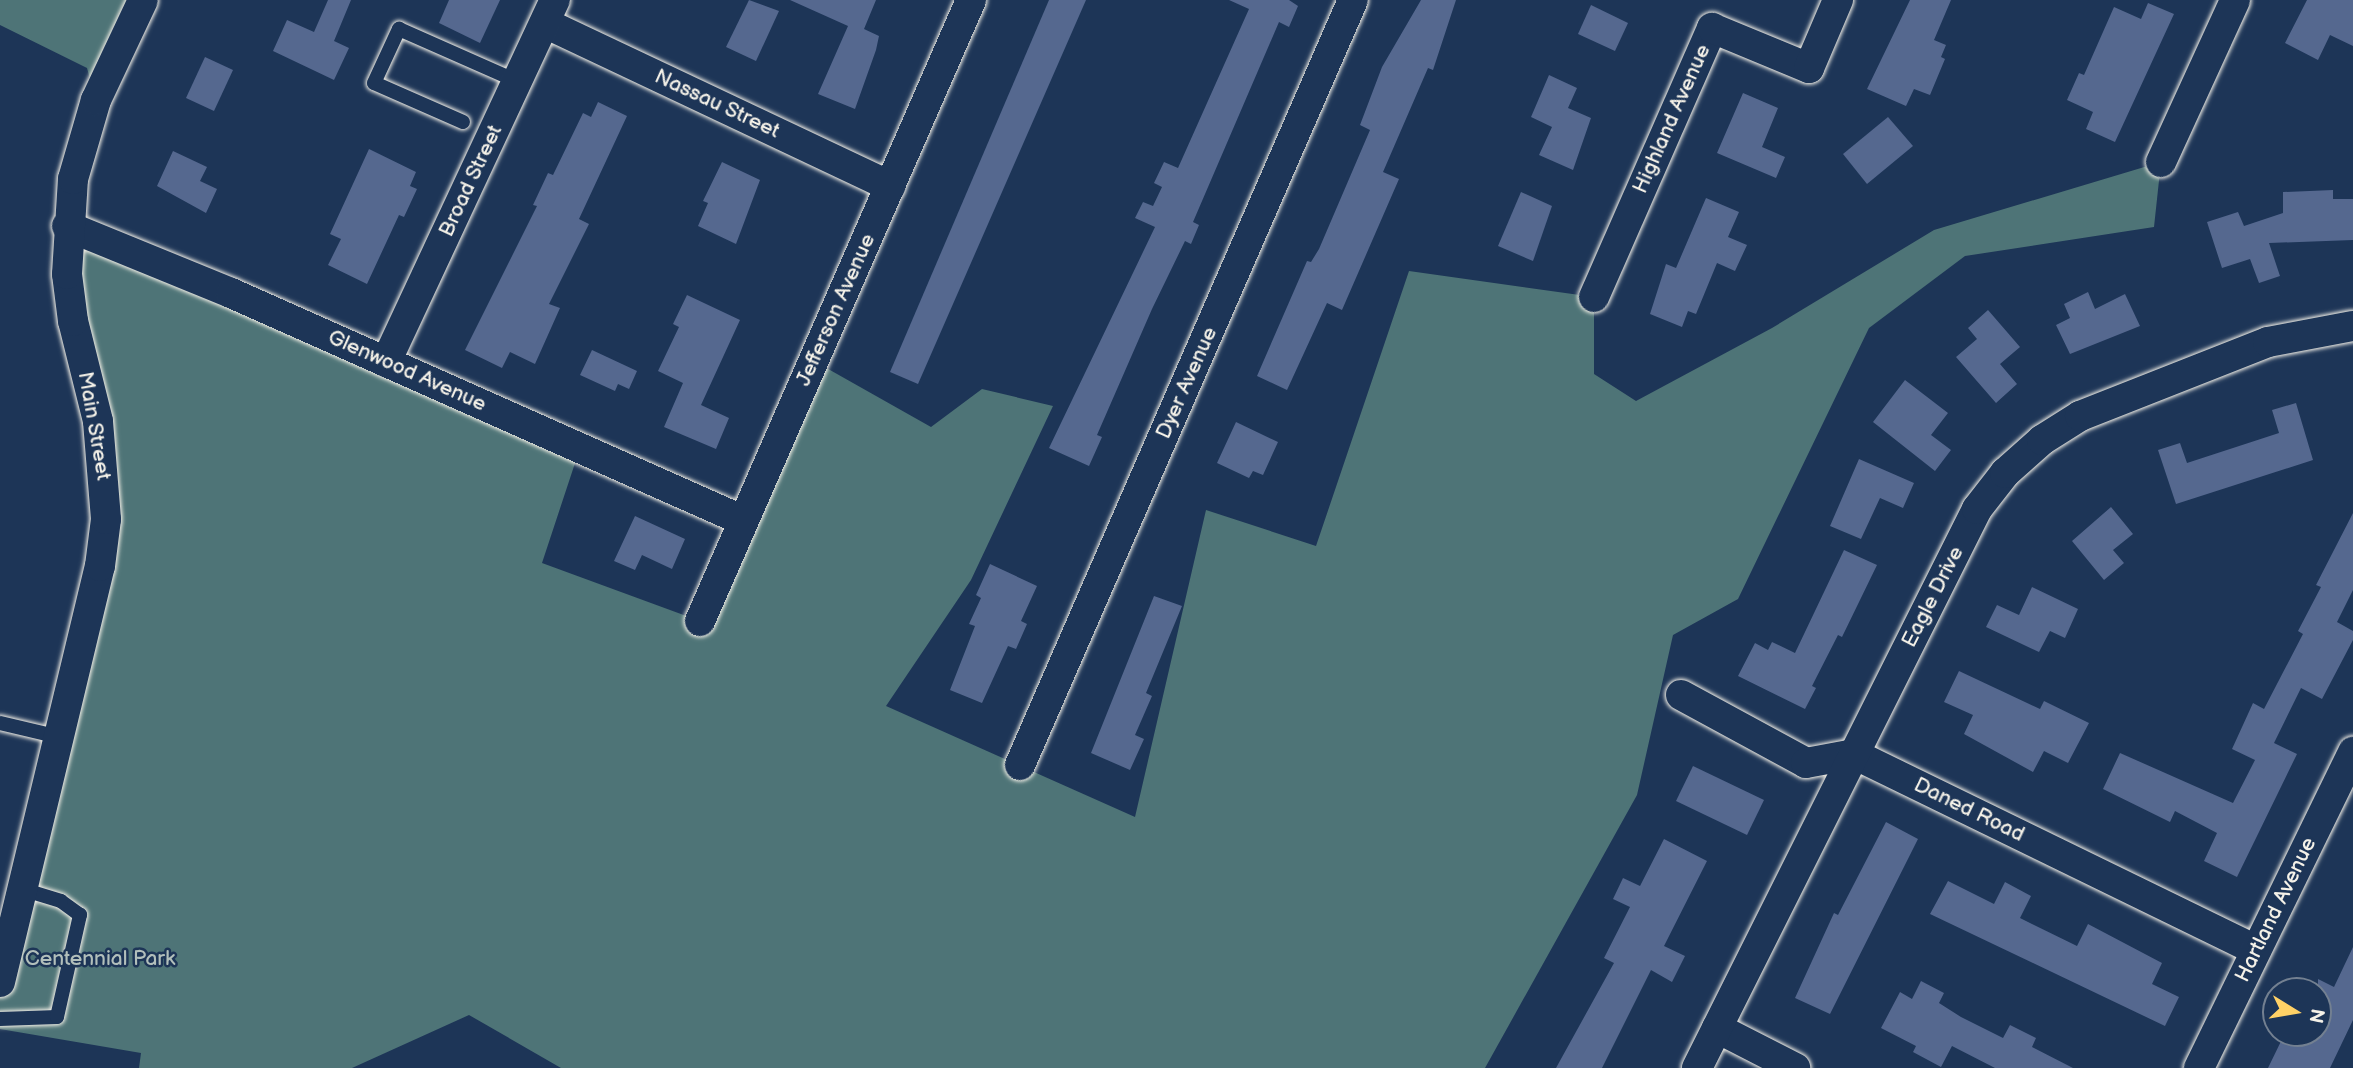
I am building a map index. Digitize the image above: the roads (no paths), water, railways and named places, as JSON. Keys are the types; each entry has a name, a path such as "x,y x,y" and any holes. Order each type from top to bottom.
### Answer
{"street":[{"name":"Main Street","path":"0,982 100,566 106,519 98,421 72,309 67,226 83,139 143,0"},
{"name":"Jefferson Avenue","path":"701,621 971,0"},
{"name":"Dyer Avenue","path":"1020,765 1353,0"},
{"name":"Highland Avenue","path":"1594,297 1712,28 1809,68 1838,0"},
{"path":"2161,162 2235,0"},
{"name":"Nassau Street","path":"550,11 890,186"},
{"name":"Broad Street","path":"386,362 550,11"},
{"name":"Glenwood Avenue","path":"67,226 386,362 744,522"},
{"name":"Eagle Drive","path":"1697,1068 1977,509 2005,473 2042,440 2080,416 2268,342 2353,326"},
{"path":"1681,695 1806,763 1854,754"},
{"name":"Hartland Avenue","path":"2199,1068 2353,752"},
{"name":"Daned Road","path":"1854,754 2256,950"},
{"path":"1717,1028 1795,1068"}],"lane":[{"path":"463,122 374,83 399,29 517,82"},
{"path":"0,723 59,737"},
{"path":"0,1019 57,1017 80,915 61,901 22,889"}],"park label":[{"name":"Centennial Park","path":"100,959"}]}
